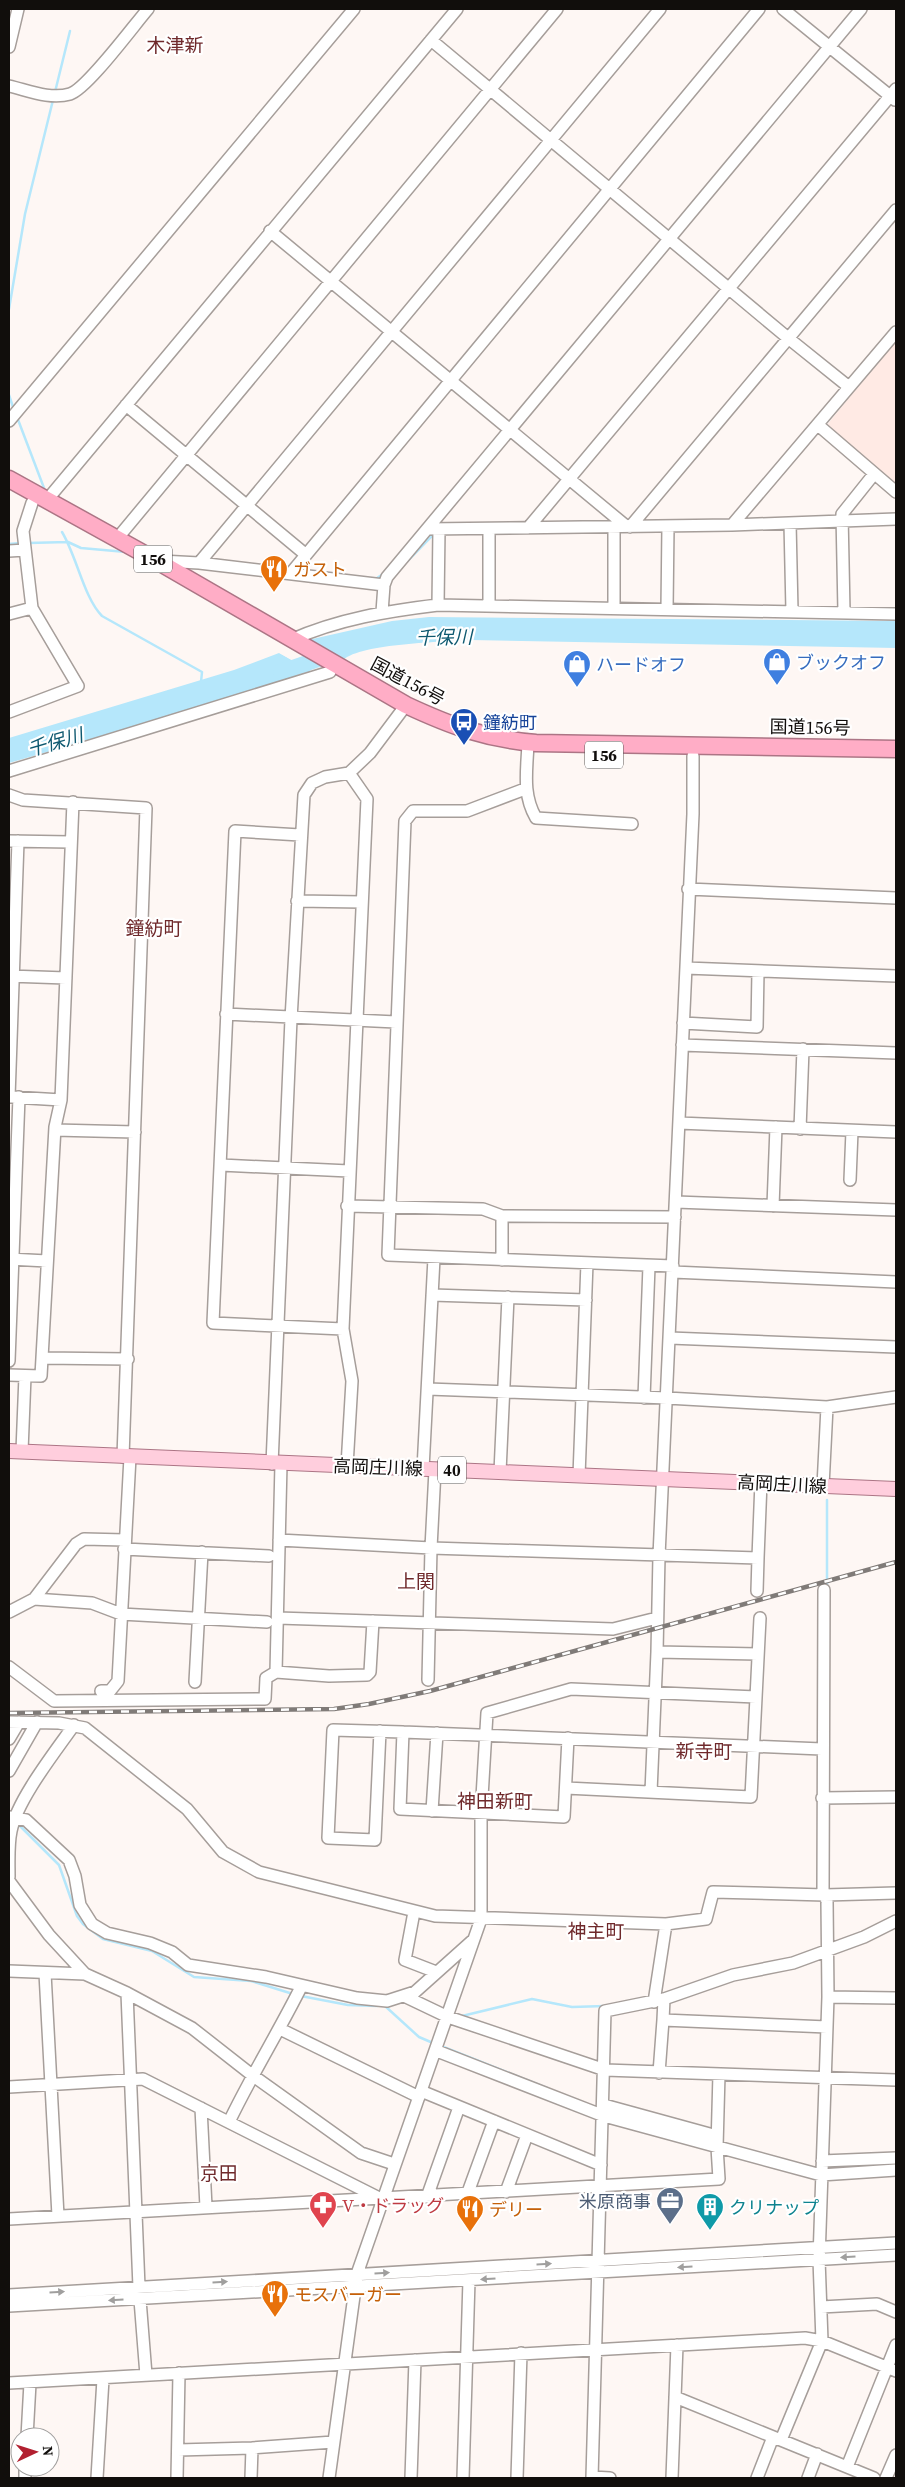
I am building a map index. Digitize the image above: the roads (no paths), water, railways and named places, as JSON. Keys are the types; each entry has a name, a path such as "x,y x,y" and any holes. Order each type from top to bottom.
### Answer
{"highway":[{"name":"国道156号","path":"9,480 40,502 291,643"},
{"name":"国道156号","path":"9,491 40,502 157,561 330,669 404,708 439,730 471,742 528,748 693,756 896,759"},
{"name":"国道156号","path":"528,748 896,749"}],"main road":[{"name":"高岡庄川線","path":"16,1451 276,1464 663,1480 761,1482 896,1489"}],"street":[{"path":"9,47 18,9"},
{"path":"9,86 54,96 71,94 87,81 148,9"},
{"path":"9,420 354,9"},
{"path":"9,712 78,686 32,608 23,531 40,502 126,405 457,9"},
{"path":"116,540 557,9"},
{"path":"199,563 660,9"},
{"path":"291,573 759,9"},
{"path":"528,528 894,96 829,47 783,9"},
{"path":"382,612 384,585 387,577 861,9"},
{"path":"431,40 849,387"},
{"path":"628,527 896,210"},
{"path":"270,231 569,481 628,527"},
{"path":"732,525 896,332"},
{"path":"126,405 305,554"},
{"path":"818,424 896,492"},
{"path":"844,612 842,514 874,474"},
{"path":"427,529 732,525 896,519"},
{"path":"790,523 792,611"},
{"path":"667,608 668,526"},
{"path":"614,527 614,608"},
{"path":"438,605 439,529"},
{"path":"489,606 490,529"},
{"path":"9,551 26,550"},
{"path":"157,561 199,563 384,585"},
{"path":"291,643 311,630 382,612 438,605 896,614"},
{"path":"9,614 32,608"},
{"path":"9,771 330,669"},
{"path":"276,1672 279,1540 276,1464 278,1326 300,835 304,796 312,783 325,777 349,773 370,753 404,708"},
{"path":"528,748 525,789 529,806 536,818 632,824"},
{"path":"651,1792 656,1693 659,1556 676,1202 688,889 693,814 693,756"},
{"path":"347,1466 352,1381 343,1329 347,1206 367,799 349,773"},
{"path":"525,789 467,811 413,811 405,820 388,1255 649,1266 896,1282"},
{"path":"9,796 23,800 146,808 128,1359 125,1544 118,1681 110,1691 101,1691"},
{"path":"9,1375 41,1376 46,1261 55,1130 60,1100 73,802"},
{"path":"300,835 235,831 213,1323 343,1329"},
{"path":"9,1361 12,1097 10,976 13,841 70,842"},
{"path":"688,889 896,898"},
{"path":"297,901 362,902"},
{"path":"686,968 896,976"},
{"path":"683,1023 756,1027 758,971"},
{"path":"10,976 66,978"},
{"path":"226,1014 291,1019 396,1022"},
{"path":"682,1045 896,1053"},
{"path":"800,1128 803,1050"},
{"path":"12,1097 60,1100"},
{"path":"679,1123 896,1132"},
{"path":"773,1206 776,1128"},
{"path":"55,1130 135,1132"},
{"path":"850,1180 852,1131"},
{"path":"221,1165 349,1171"},
{"path":"676,1202 896,1210"},
{"path":"347,1206 483,1209 502,1216 675,1217"},
{"path":"502,1216 502,1260"},
{"path":"428,1680 431,1548 428,1389 434,1258"},
{"path":"10,1259 46,1261"},
{"path":"579,1476 587,1264"},
{"path":"644,1398 649,1266"},
{"path":"432,1294 586,1300"},
{"path":"500,1472 508,1297"},
{"path":"670,1338 896,1347"},
{"path":"42,1358 128,1359"},
{"path":"16,1451 25,1376"},
{"path":"428,1389 582,1397 667,1398 827,1407 896,1397"},
{"path":"823,1486 827,1407"},
{"path":"757,1591 761,1482"},
{"path":"9,1612 34,1599 76,1544 84,1539 202,1552 269,1556"},
{"path":"279,1540 431,1548 758,1558"},
{"path":"195,1682 202,1552"},
{"path":"757,2478 822,2341 819,2253 828,1997 827,1901 823,1892 822,1798 824,1590"},
{"path":"34,1599 92,1603 121,1614 266,1622"},
{"path":"278,1618 613,1629 657,1618"},
{"path":"566,1788 751,1797 760,1618"},
{"path":"9,1667 54,1701 265,1699 266,1678 276,1672 329,1676 367,1675 370,1672 373,1621"},
{"path":"657,1652 758,1654"},
{"path":"329,2478 357,2274 394,2164 437,2051 481,1920 481,1814 487,1713 570,1689 756,1697"},
{"path":"9,1739 14,1722 74,1725 85,1728 187,1809 223,1852 258,1872 434,1916 481,1920 666,1924 706,1919 714,1892 825,1895 896,1893"},
{"path":"9,1770 37,1722"},
{"path":"9,1877 12,1824 36,1778 74,1725"},
{"path":"380,1732 375,1840 328,1838 333,1730 822,1749"},
{"path":"404,1732 400,1810 564,1818 568,1738"},
{"path":"432,1811 437,1733"},
{"path":"822,1798 896,1797"},
{"path":"12,1824 26,1820 69,1860 75,1876 80,1905 92,1924 107,1933 150,1943 172,1952 188,1965 266,1977 301,1987 357,1998 387,2001 415,1992 474,1940"},
{"path":"9,1881 49,1935 85,1974"},
{"path":"414,1912 405,1960 436,1972"},
{"path":"610,2478 592,2478 597,2267 604,2111 605,2011 659,2000 733,1975 793,1963 827,1952 896,1922"},
{"path":"659,2073 663,2020 659,2000 666,1924"},
{"path":"9,1971 85,1974 127,1993 192,2028 252,2075 361,2153 394,2164"},
{"path":"45,1973 58,2216"},
{"path":"229,2122 252,2075 280,2029 301,1987"},
{"path":"127,1993 140,2293 146,2375"},
{"path":"404,1996 448,2017 605,2070 896,2080"},
{"path":"828,1997 896,1998"},
{"path":"663,2020 827,2027"},
{"path":"280,2029 420,2094 459,2107 601,2165"},
{"path":"437,2051 604,2111 717,2142 822,2168 896,2170"},
{"path":"9,2219 206,2207 382,2200 718,2179 719,2074"},
{"path":"9,2087 143,2079 382,2200"},
{"path":"427,2197 459,2107"},
{"path":"201,2108 206,2207"},
{"path":"467,2195 494,2121"},
{"path":"506,2192 527,2135"},
{"path":"822,2168 896,2158"},
{"path":"9,2306 357,2274 597,2267 819,2253 896,2244"},
{"path":"819,2253 896,2255"},
{"path":"9,2295 354,2287 469,2280 597,2267"},
{"path":"463,2478 469,2280"},
{"path":"821,2307 877,2304 896,2312"},
{"path":"9,2383 805,2338 822,2341 892,2369"},
{"path":"672,2478 677,2344"},
{"path":"847,2467 892,2369 896,2345"},
{"path":"517,2478 522,2353"},
{"path":"411,2478 415,2360"},
{"path":"177,2478 179,2374"},
{"path":"97,2478 103,2379"},
{"path":"28,2427 30,2383"},
{"path":"675,2397 874,2478"},
{"path":"178,2450 252,2448 333,2442"},
{"path":"251,2478 252,2448"},
{"path":"808,2478 817,2454"},
{"path":"886,2478 896,2455"}],"water":[{"path":"429,617 896,621 896,648 471,640 385,647 353,654 343,660 308,640 392,621"},
{"path":"279,653 313,672 303,673 244,695 9,763 9,738 234,670"}],"waterway":[{"path":"55,92 70,31"},
{"path":"9,309 25,214 53,100"},
{"path":"9,395 14,410"},
{"path":"17,417 44,488"},
{"path":"62,532 90,599 102,616 202,672 201,682"},
{"path":"396,573 434,534"},
{"path":"28,543 68,542 81,548 126,552"},
{"path":"9,544 20,543"},
{"path":"271,566 290,568"},
{"path":"374,580 386,572"},
{"name":"千保川","path":"281,672 333,654"},
{"path":"827,1500 827,1589"},
{"path":"18,1824 59,1865 77,1916 83,1924 103,1939 152,1951 194,1977 251,1981 293,1994"},
{"path":"301,1996 348,2005 377,2006"},
{"path":"462,2016 532,1999 572,2007 605,2006"},
{"path":"385,2006 419,2037 433,2043"},
{"path":"441,2046 547,2088"},
{"path":"826,2167 896,2164"}],"railway":[{"path":"9,1713 334,1709 369,1704 430,1691 896,1562"}],"place":[{"name":"ガスト","path":"274,593"},
{"name":"ブックオフ","path":"777,686"},
{"name":"ハードオフ","path":"577,688"},
{"name":"鐘紡町","path":"464,746"},
{"name":"米原商事","path":"670,2225"},
{"name":"V・ドラッグ","path":"323,2229"},
{"name":"クリナップ","path":"710,2231"},
{"name":"デリー","path":"470,2233"},
{"name":"モスバーガー","path":"275,2318"}],"district":[{"name":"木津新","path":"175,45"},
{"name":"鐘紡町","path":"154,928"},
{"name":"上関","path":"416,1581"},
{"name":"新寺町","path":"704,1751"},
{"name":"神田新町","path":"495,1801"},
{"name":"神主町","path":"596,1931"},
{"name":"京田","path":"219,2173"}]}
